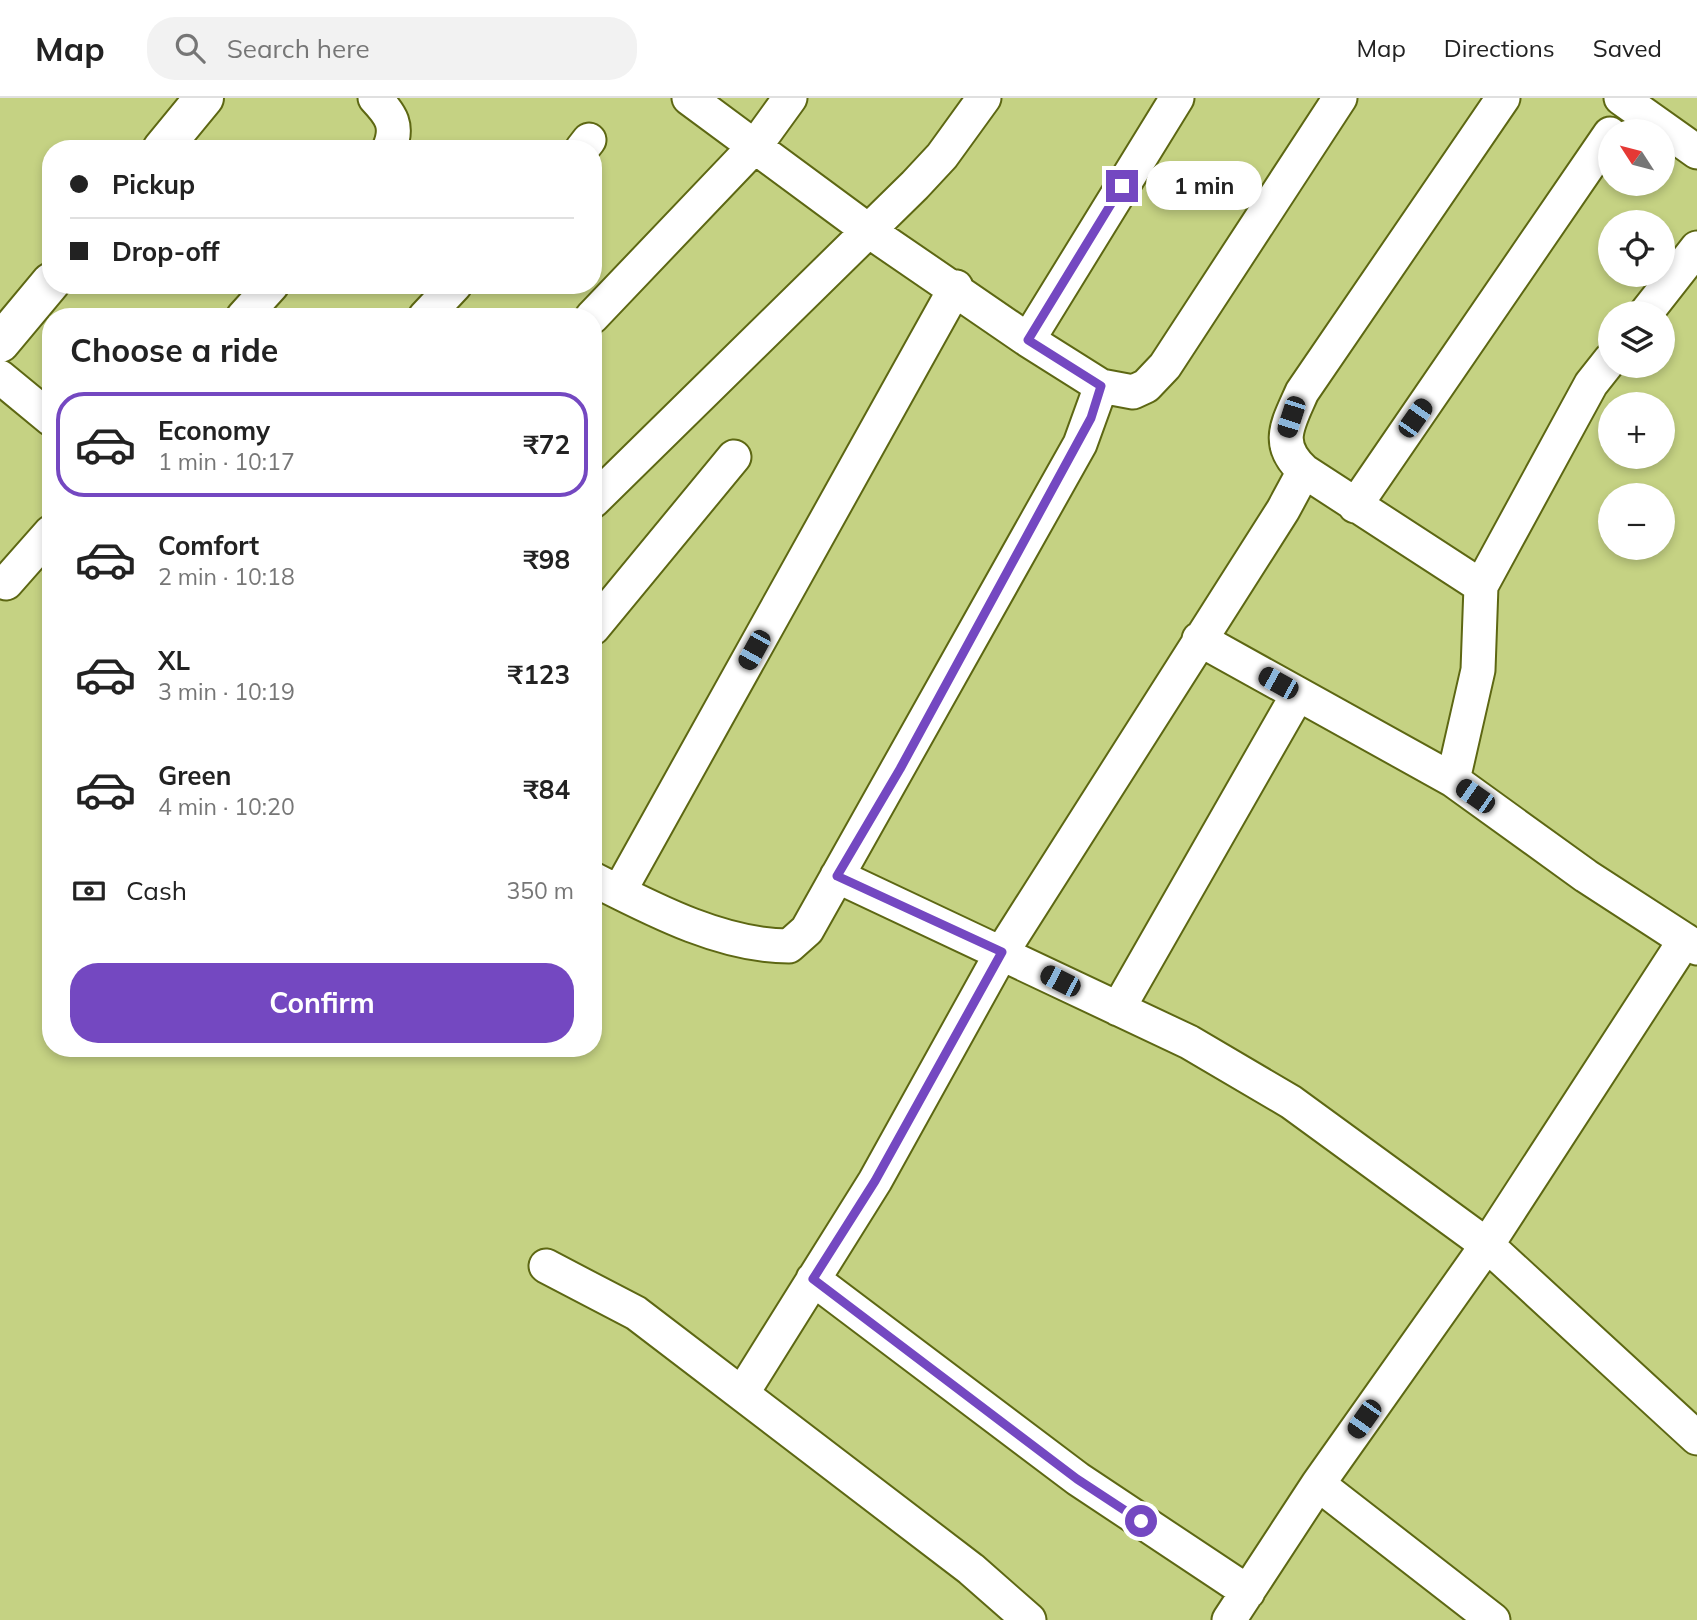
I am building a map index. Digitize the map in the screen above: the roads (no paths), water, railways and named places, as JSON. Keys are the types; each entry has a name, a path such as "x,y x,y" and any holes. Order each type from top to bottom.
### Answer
{"street":[{"path":"169,140 204,98"},
{"path":"375,98 394,120 393,140"},
{"path":"689,98 869,231 956,288 1028,340 1101,386 1133,392 1146,386 1165,366 1340,98"},
{"path":"601,308 755,145 790,98"},
{"path":"602,491 869,231 942,156 984,98"},
{"path":"1028,340 1177,98"},
{"path":"1481,586 1304,471 1290,458 1286,444 1289,424 1303,392 1503,98"},
{"path":"1617,119 1626,101 1697,152"},
{"path":"1355,506 1598,151"},
{"path":"1655,301 1697,248"},
{"path":"956,288 606,885 702,928 760,946 789,946 807,930 1080,443 1101,386"},
{"path":"0,343 42,293"},
{"path":"251,308 264,294"},
{"path":"433,308 447,294"},
{"path":"1452,780 1478,670 1481,586 1598,375"},
{"path":"0,377 42,412"},
{"path":"602,617 734,457"},
{"path":"743,1392 875,1181 1002,952 1283,510 1304,471"},
{"path":"6,583 42,542"},
{"path":"1199,639 1452,780 1586,876 1691,944 1487,1245 1318,1484 1229,1620"},
{"path":"1118,1009 1298,694"},
{"path":"837,876 1189,1042 1291,1102 1487,1245 1697,1438"},
{"path":"546,1266 636,1313 743,1392 971,1569 1029,1620"},
{"path":"813,1279 1077,1479 1248,1592"},
{"path":"1318,1484 1493,1620"}]}
